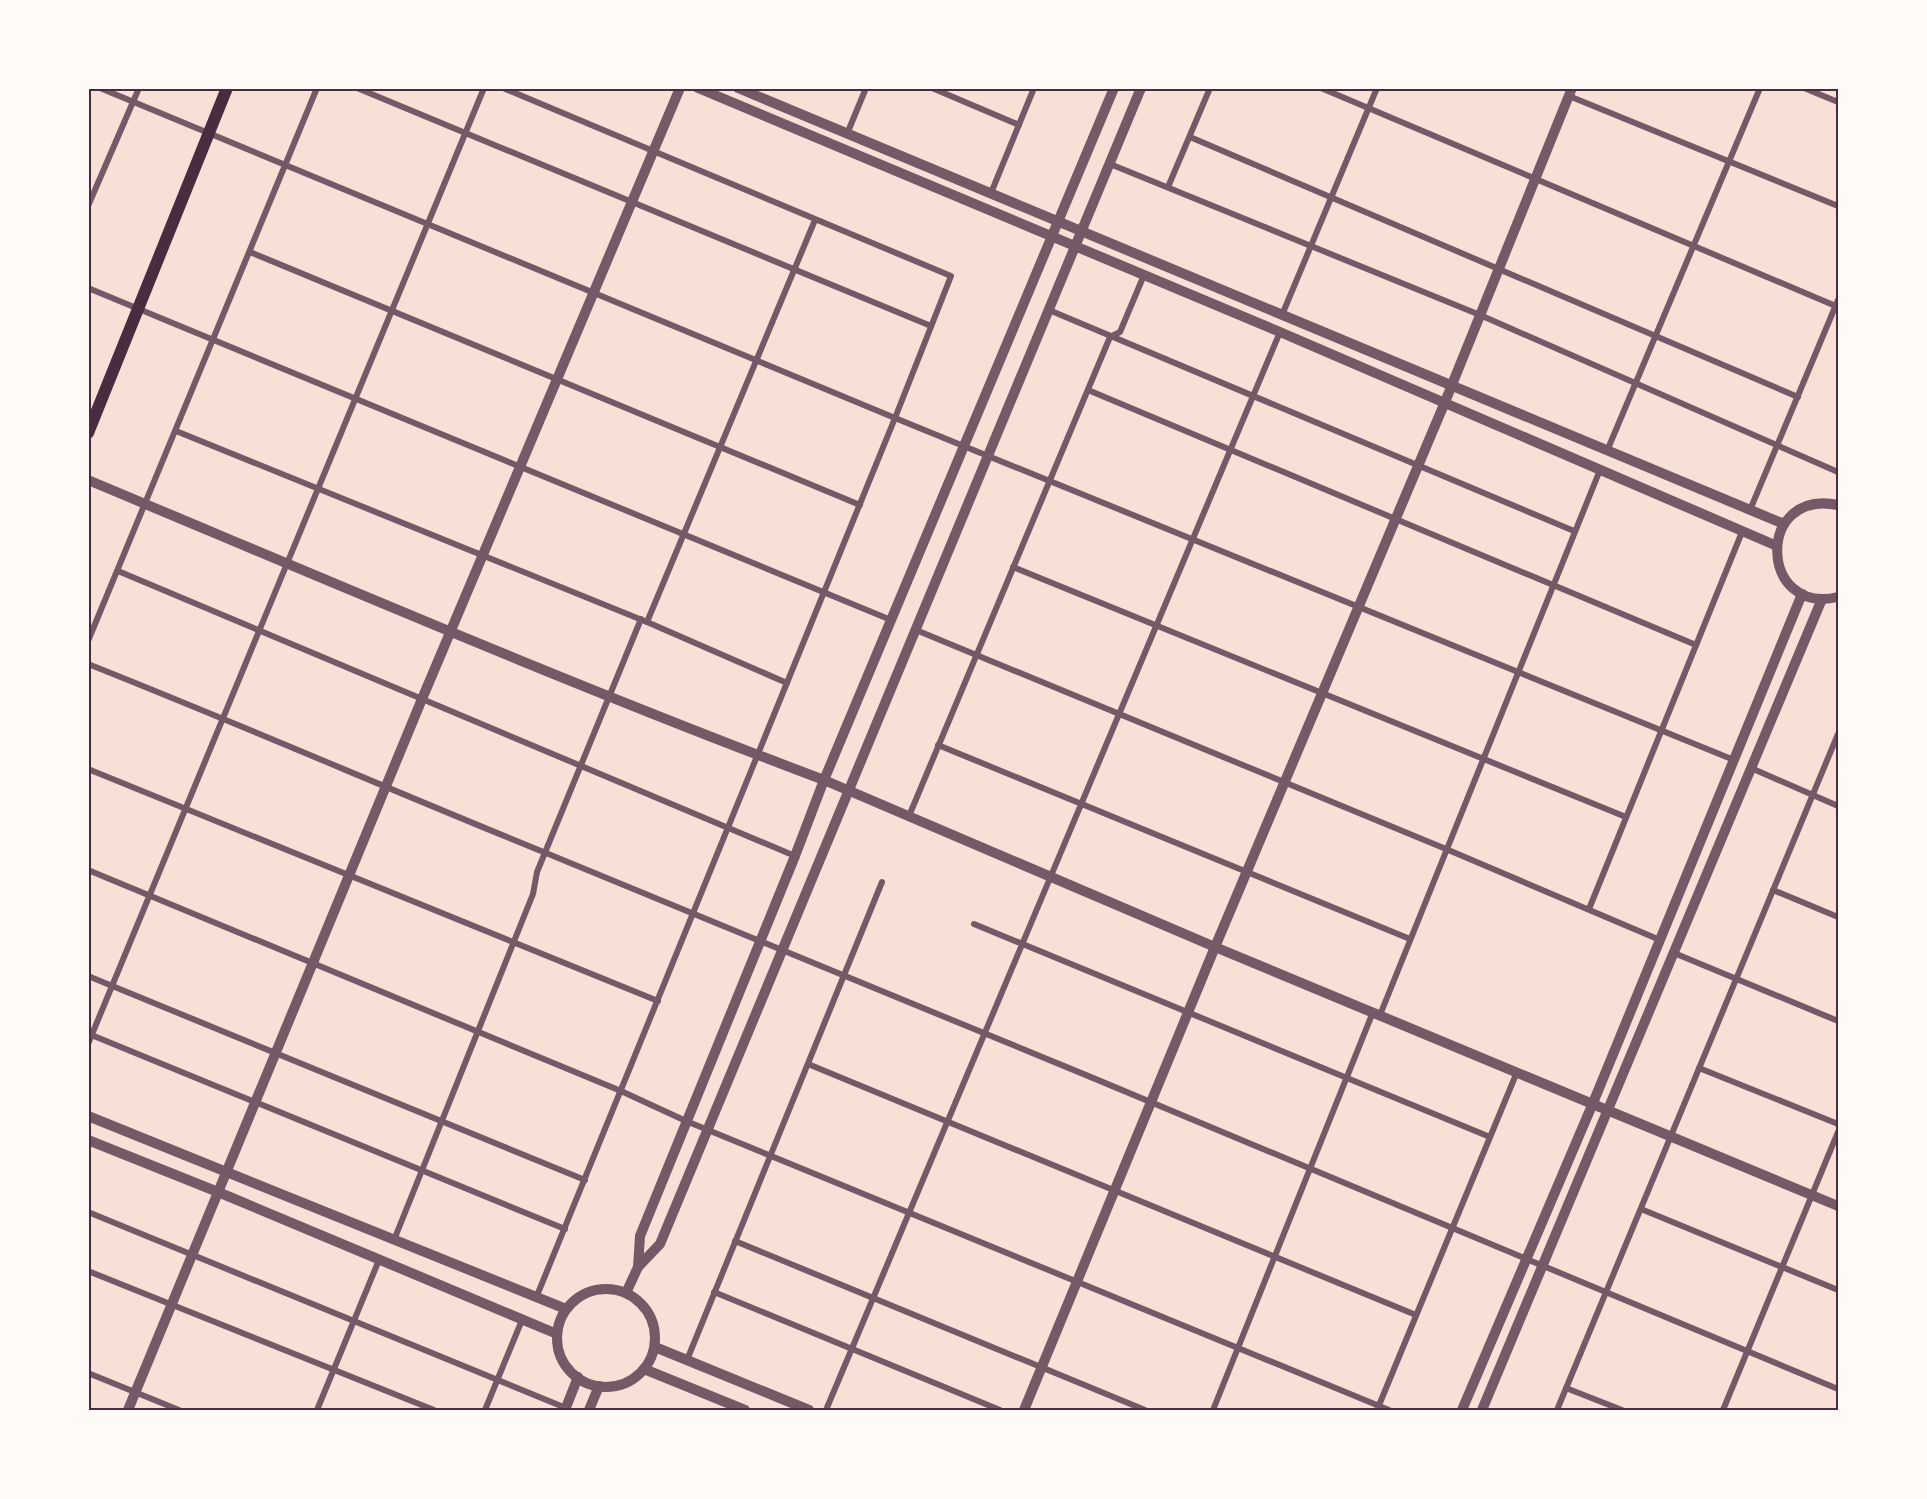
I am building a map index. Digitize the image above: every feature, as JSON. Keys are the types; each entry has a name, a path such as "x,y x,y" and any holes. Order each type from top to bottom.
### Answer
{"main road":[{"path":"88,433 228,88"}],"street":[{"path":"100,88 895,418 1734,760"},
{"path":"88,206 92,188 139,88"},
{"path":"88,641 317,88"},
{"path":"357,88 931,326"},
{"path":"88,1044 90,1034 113,986 484,88"},
{"path":"503,88 951,276 860,505 536,1298"},
{"path":"128,1410 422,699 681,88"},
{"path":"698,88 1076,245 1777,546"},
{"path":"738,88 1784,524"},
{"path":"847,134 866,88"},
{"path":"932,88 1019,124"},
{"path":"991,193 1034,88"},
{"path":"638,1267 640,1236 686,1121 824,780 1060,222 1114,88"},
{"path":"626,1293 638,1267 660,1244 1141,88"},
{"path":"1168,188 1210,88"},
{"path":"1321,88 1838,305 1750,510"},
{"path":"1282,315 1377,88"},
{"path":"1607,451 1760,88"},
{"path":"1804,88 1839,102"},
{"path":"1024,1410 1215,946 1445,402 1570,91 1729,161 1839,206"},
{"path":"1190,137 1798,397"},
{"path":"1110,164 1480,315 1839,472"},
{"path":"394,1240 533,894 537,872 610,695 684,534 815,220"},
{"path":"250,252 860,505"},
{"path":"909,816 1110,337 1120,332 1144,275"},
{"path":"88,288 891,620"},
{"path":"1049,310 1574,531"},
{"path":"826,1410 1280,332"},
{"path":"1088,390 1696,645"},
{"path":"176,431 644,620 787,683"},
{"path":"1213,1410 1347,1078 1410,939 1600,470"},
{"path":"88,480 451,631 849,790 1215,946 1839,1206"},
{"path":"1838,502 1810,504 1795,512 1784,524 1777,539 1776,555 1780,571 1789,585 1802,594 1822,599 1839,597"},
{"path":"1589,909 1742,532"},
{"path":"1013,567 1626,817"},
{"path":"118,571 795,856"},
{"path":"1462,1410 1593,1103 1802,594"},
{"path":"1482,1410 1822,599"},
{"path":"915,630 1446,849 1660,940"},
{"path":"88,664 223,717 386,787 783,948 1542,1267 1839,1389"},
{"path":"1557,1410 1839,734"},
{"path":"938,745 1410,939"},
{"path":"1751,768 1839,806"},
{"path":"88,769 658,1001"},
{"path":"88,870 621,1091 686,1121 1077,1281 1378,1408 1389,1410"},
{"path":"687,1360 882,882"},
{"path":"1773,890 1839,917"},
{"path":"975,924 1490,1137"},
{"path":"1674,953 1839,1021"},
{"path":"88,976 585,1180"},
{"path":"90,1034 565,1229"},
{"path":"808,1064 1416,1315"},
{"path":"1700,1068 1839,1124"},
{"path":"1378,1408 1517,1071"},
{"path":"88,1116 566,1310"},
{"path":"1723,1410 1839,1132"},
{"path":"88,1140 557,1334"},
{"path":"1641,1209 1839,1290"},
{"path":"88,1212 566,1409 578,1377"},
{"path":"735,1241 1145,1410"},
{"path":"317,1410 379,1260"},
{"path":"88,1271 434,1410"},
{"path":"600,1289 613,1289 626,1293 640,1302 650,1315 655,1330 655,1347 651,1359 635,1378 624,1384 612,1387 599,1386 582,1380 568,1369 559,1352 557,1334 566,1310 575,1300 600,1289"},
{"path":"714,1292 1000,1410"},
{"path":"485,1410 522,1320"},
{"path":"655,1347 809,1410"},
{"path":"644,1369 745,1410"},
{"path":"88,1373 179,1410"},
{"path":"589,1410 599,1386"},
{"path":"1566,1388 1622,1410"}]}
